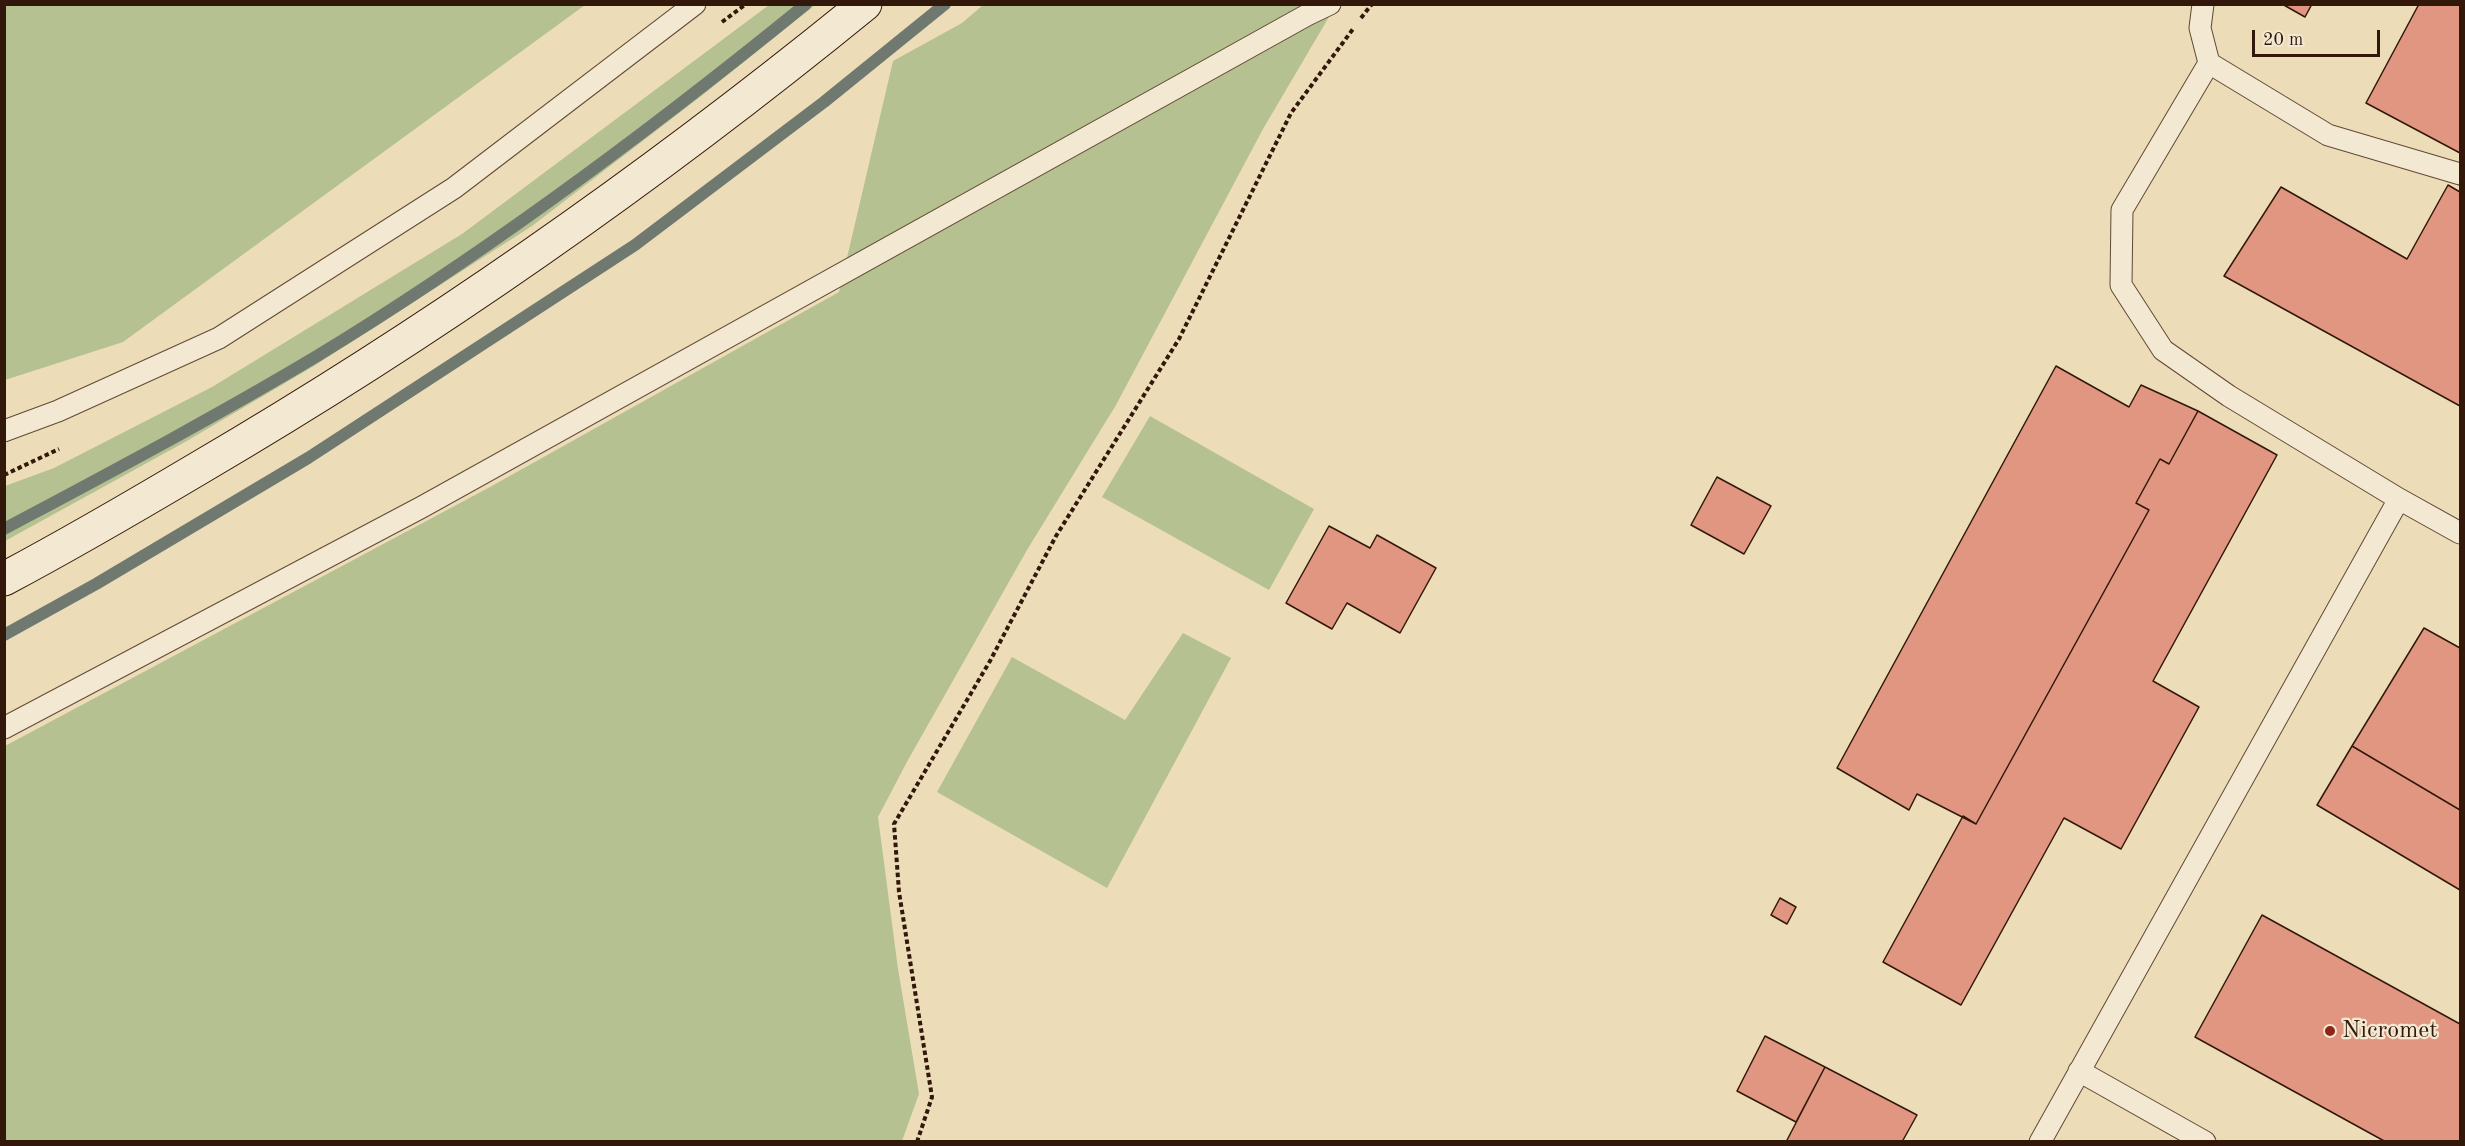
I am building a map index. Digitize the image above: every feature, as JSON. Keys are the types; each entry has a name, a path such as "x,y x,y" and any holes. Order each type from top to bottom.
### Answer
{"main road":[{"path":"4,579 286,417 492,284 664,162 865,4"}],"lane":[{"path":"4,431 58,411 219,338 454,188 695,4"},
{"path":"4,728 422,507 1330,4"},
{"path":"2203,4 2200,28 2209,63 2328,135 2460,174"},
{"path":"2209,63 2122,210 2121,285 2163,350 2229,396 2399,499 2460,533"},
{"path":"2040,1142 2399,499"},
{"path":"2079,1071 2205,1142"}],"path":[{"path":"917,1142 932,1097 899,892 894,824 990,661 1056,536 1179,339 1291,113 1372,4"}],"green space":[{"path":"5,4 585,5 123,342 5,380"},
{"path":"769,5 815,5 532,226 314,366 185,442 5,541 5,486 54,468 212,387 462,234"},
{"path":"983,5 1336,5 1263,129 1116,405 1027,550 878,817 898,969 919,1094 902,1141 5,1142 5,746 490,487 839,292 893,61 962,23"},
{"path":"1150,416 1314,509 1269,590 1102,497"},
{"path":"1183,633 1231,658 1107,888 937,792 1012,657 1125,720"}],"building":[{"path":"2282,4 2312,4 2305,17"},
{"path":"2419,4 2460,4 2460,153 2366,103"},
{"path":"2448,185 2460,192 2460,406 2224,276 2281,187 2407,259"},
{"path":"2056,366 2129,407 2141,385 2198,411 2169,464 2160,459 2136,503 2149,510 1976,824 1917,794 1909,810 1837,768"},
{"path":"2198,411 2277,455 2153,681 2199,707 2121,849 2064,818 1961,1005 1883,962 1963,816 1976,824 2149,510 2136,503 2160,459 2169,464"},
{"path":"1717,477 1771,506 1744,554 1691,525"},
{"path":"1329,526 1370,548 1377,535 1436,568 1400,633 1347,603 1332,629 1286,603"},
{"path":"2424,628 2460,648 2460,810 2352,746"},
{"path":"2352,746 2460,810 2460,890 2317,805"},
{"path":"1780,898 1796,907 1787,924 1771,915"},
{"name":"Nicromet","path":"2262,915 2460,1024 2460,1142 2386,1142 2195,1037"},
{"path":"1765,1036 1825,1067 1796,1122 1737,1091"},
{"path":"1825,1067 1917,1115 1902,1142 1786,1142"}],"waterway":[{"path":"4,529 240,401 317,356 444,275 628,144 806,4"},
{"path":"4,635 96,584 308,458 635,245 824,102 945,4"}],"place":[{"name":"Nicromet","path":"2330,1031"}]}
